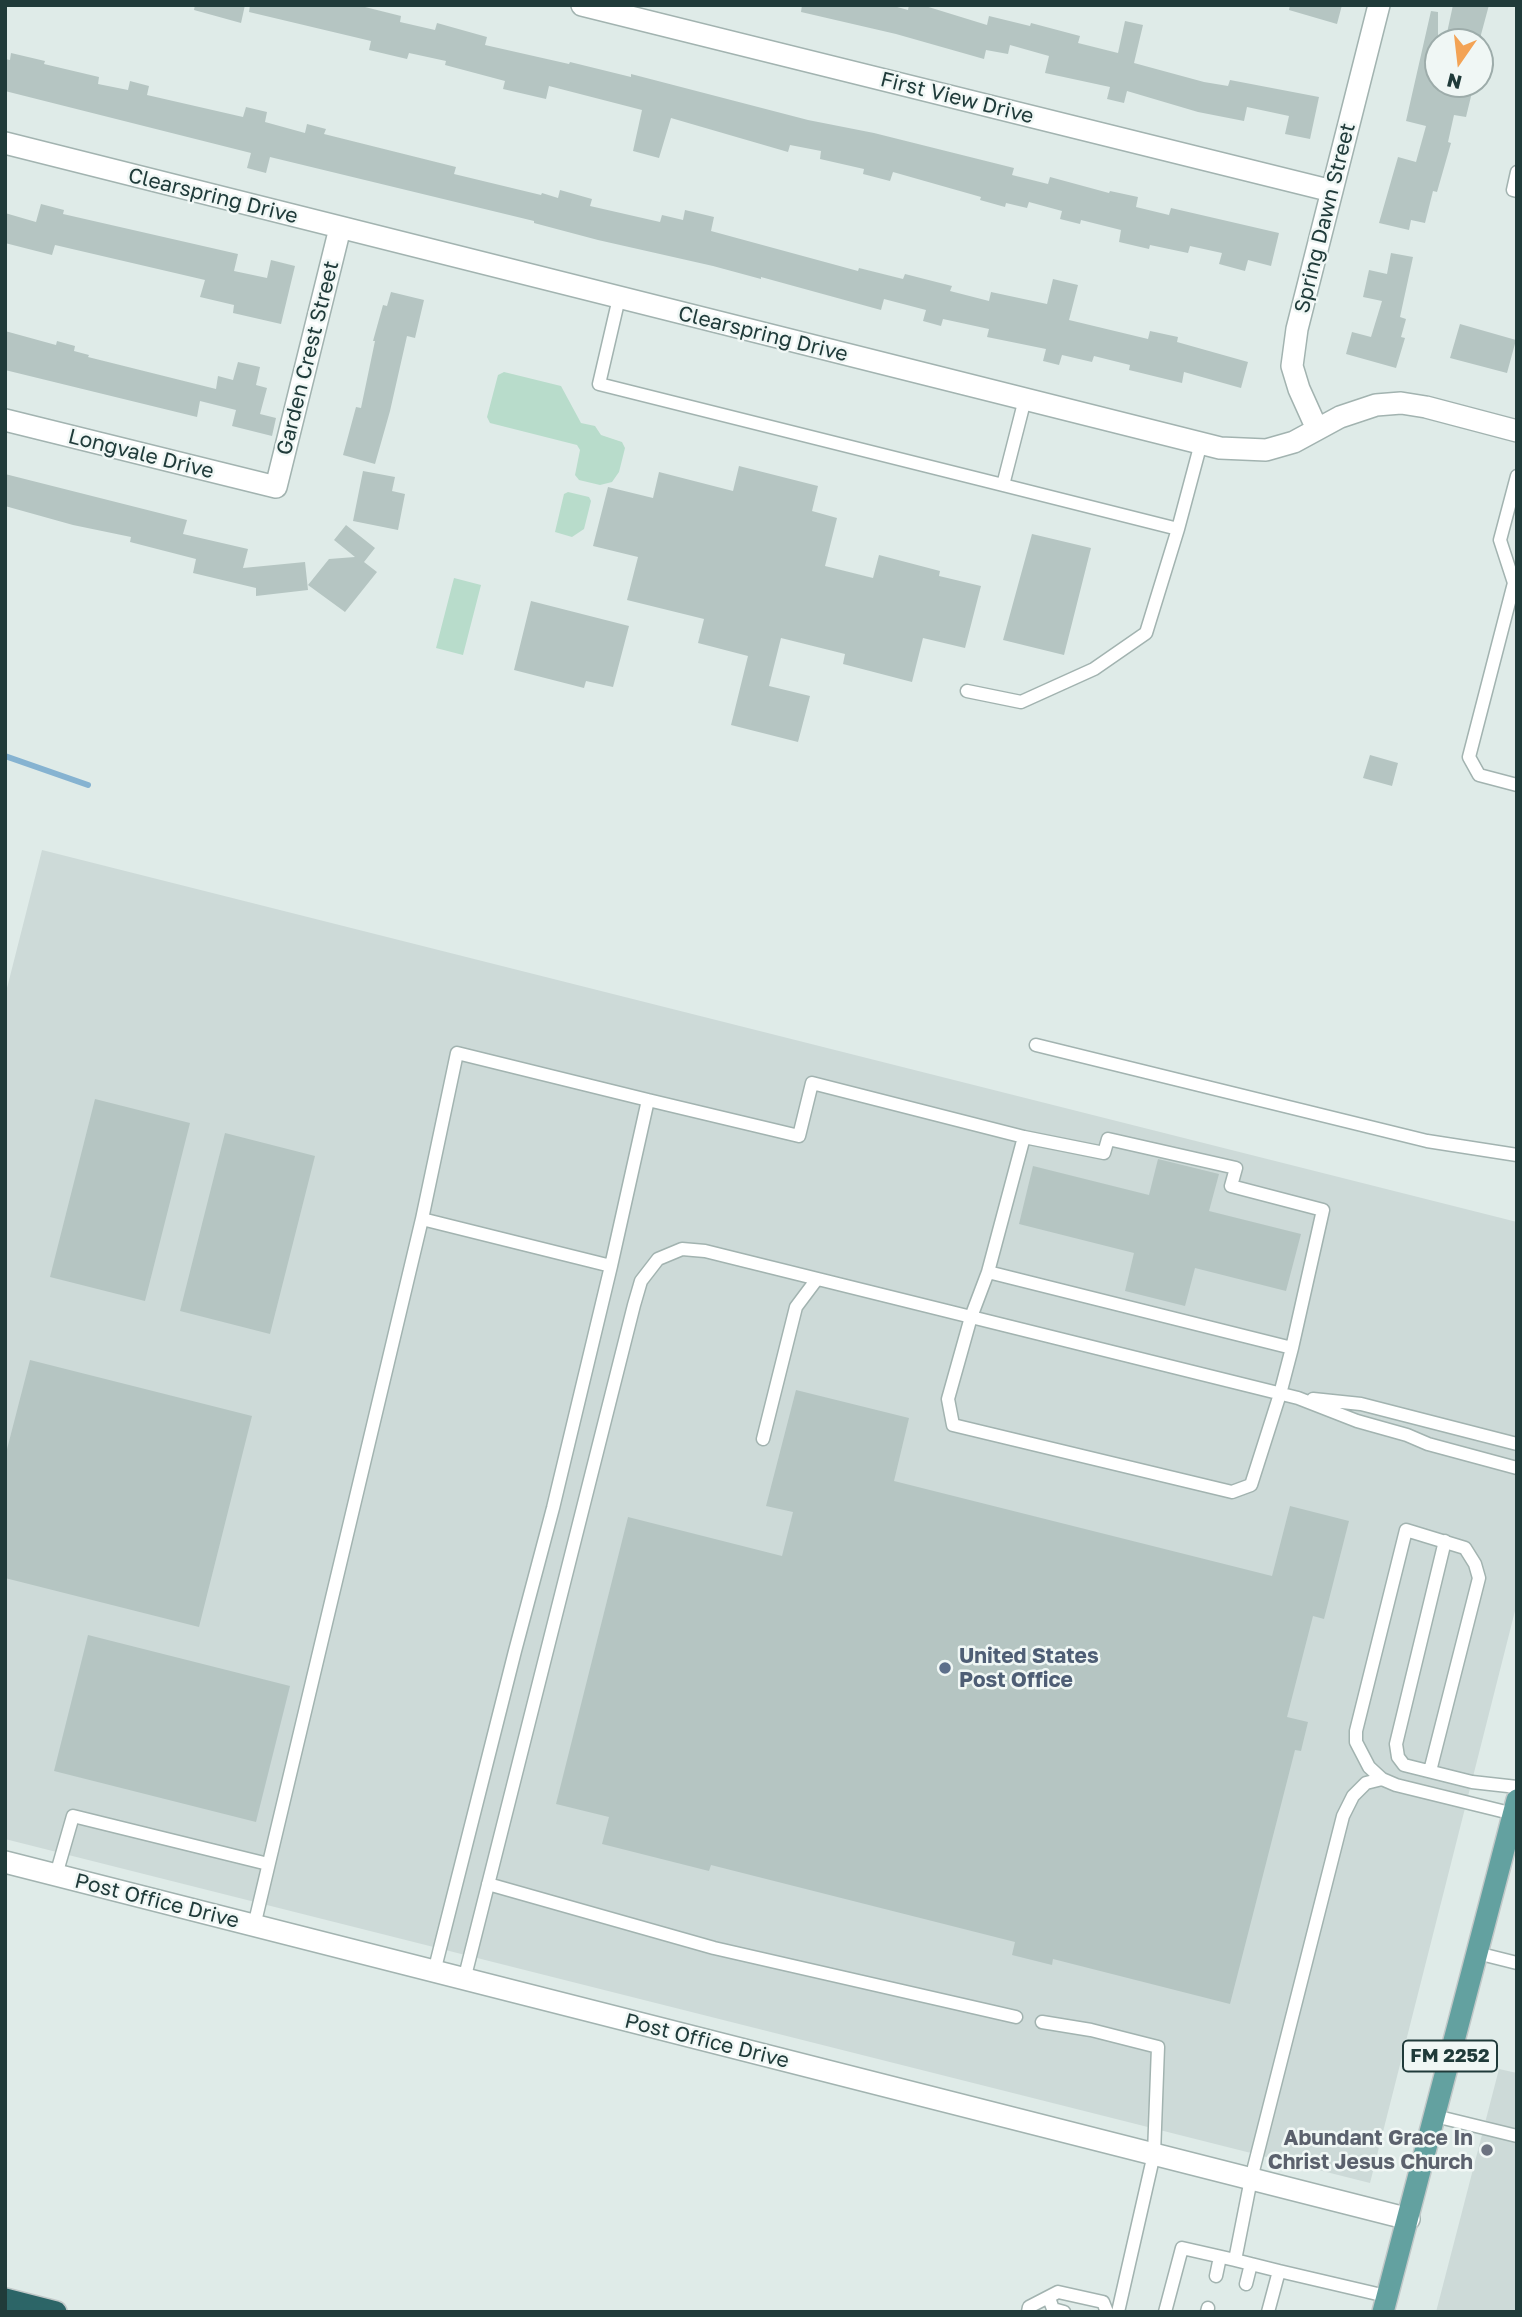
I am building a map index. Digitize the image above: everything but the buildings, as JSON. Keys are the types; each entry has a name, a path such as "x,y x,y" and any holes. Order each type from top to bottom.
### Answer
{"highway":[{"path":"5,2299 56,2312"}],"main road":[{"name":"FM 2252","path":"1384,2304 1409,2219 1516,1810"}],"street":[{"name":"First View Drive","path":"582,5 1332,191"},
{"name":"Spring Dawn Street","path":"1317,429 1292,366 1297,330 1379,5"},
{"name":"Clearspring Drive","path":"5,143 1220,448 1266,450 1294,442 1340,416 1376,405 1401,403 1517,431"},
{"name":"Garden Crest Street","path":"276,487 340,228"},
{"name":"Longvale Drive","path":"5,420 276,487"},
{"name":"Post Office Drive","path":"5,1862 1409,2219"}],"lane":[{"path":"1517,172 1513,190 1517,191"},
{"path":"619,298 599,384 1178,530"},
{"path":"1003,485 1025,399"},
{"path":"967,691 1021,702 1094,669 1146,633 1201,443"},
{"path":"1517,476 1511,520 1500,540 1514,583 1469,757 1479,775 1517,785"},
{"path":"1036,1045 1427,1141 1517,1155"},
{"path":"254,1926 422,1219 457,1053 799,1136 812,1083 1024,1137 1104,1153 1108,1139 1236,1168 1231,1186 1323,1210 1280,1394 1251,1485 1232,1492 953,1425 948,1399 971,1317 988,1272 1024,1137"},
{"path":"434,1972 553,1508 648,1100"},
{"path":"422,1219 611,1266"},
{"path":"464,1980 641,1281 658,1259 682,1249 705,1251 1280,1394 1361,1404 1517,1444"},
{"path":"988,1272 1292,1348"},
{"path":"763,1439 796,1307 817,1279"},
{"path":"1298,1398 1428,1444 1517,1468"},
{"path":"1430,1771 1479,1578 1475,1564 1465,1548 1406,1530 1356,1731 1360,1750 1369,1767 1382,1779 1396,1785 1516,1810"},
{"path":"1445,1541 1396,1744 1398,1757 1404,1765 1472,1782 1517,1787"},
{"path":"1235,2260 1251,2179 1343,1816 1353,1796 1366,1783 1382,1779"},
{"path":"56,1875 74,1816 268,1864"},
{"path":"488,1884 714,1948 1017,2017"},
{"path":"1477,1953 1517,1963"},
{"path":"1042,2022 1091,2030 1157,2047 1154,2154 1118,2312"},
{"path":"1435,2116 1515,2136 1517,2122"},
{"path":"1165,2312 1182,2248 1279,2271 1384,2304"},
{"path":"1216,2276 1220,2257"},
{"path":"1246,2284 1251,2264"},
{"path":"1268,2312 1279,2271"},
{"path":"1028,2312 1029,2307 1058,2292 1102,2302 1107,2312"},
{"path":"1049,2298 1053,2309 1065,2312"}],"shaded area":[{"path":"42,850 1517,1222 1517,1603 1370,2183 5,1839 5,996"},
{"path":"1499,2069 1517,2073 1517,2312 1436,2312"}],"green space":[{"path":"504,372 561,386 581,423 595,426 601,435 622,442 625,448 619,472 612,482 600,485 579,480 575,475 580,450 577,445 490,423 487,417 498,375"},
{"path":"568,492 589,497 591,501 584,529 572,537 555,532 564,494"},
{"path":"454,578 481,585 463,655 436,648"}],"waterway":[{"path":"5,756 88,785"}],"place":[{"name":"United States Post Office","path":"945,1668"},
{"name":"Abundant Grace In Christ Jesus Church","path":"1487,2150"}]}
